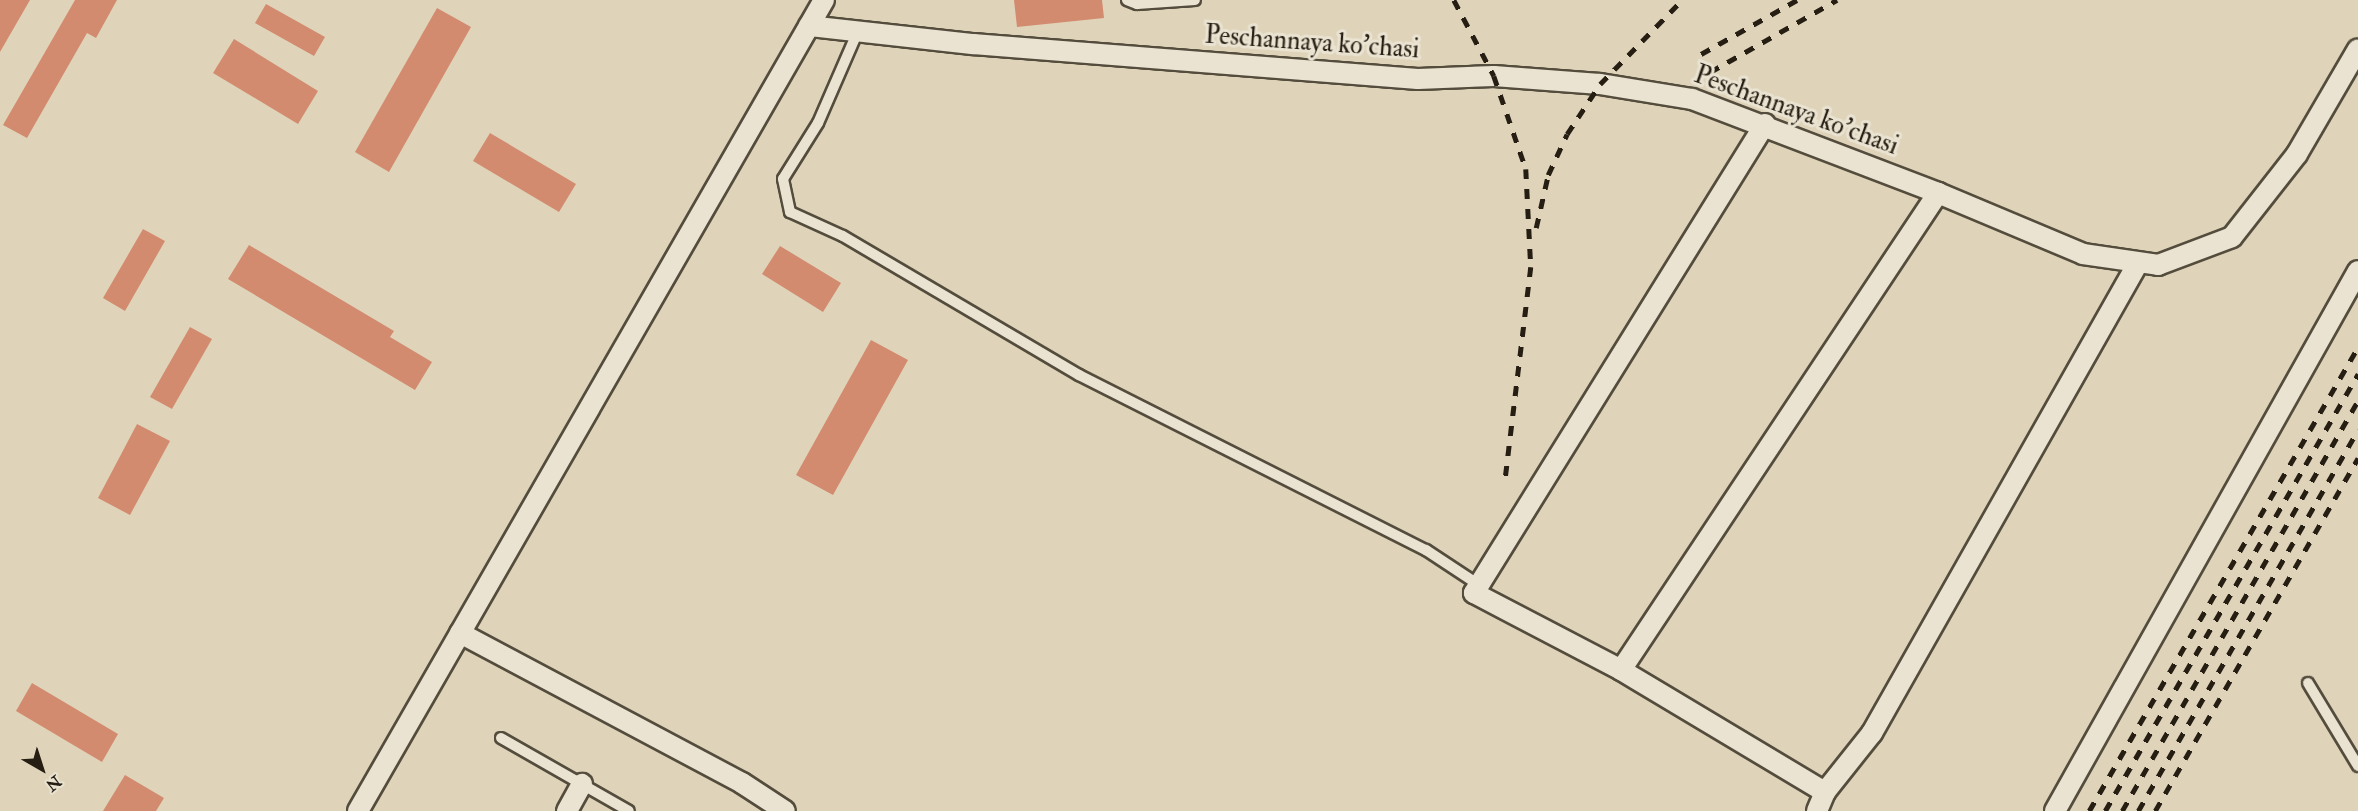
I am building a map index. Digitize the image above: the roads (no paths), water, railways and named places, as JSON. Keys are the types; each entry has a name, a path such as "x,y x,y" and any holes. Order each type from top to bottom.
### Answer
{"street":[{"path":"358,811 824,0"},
{"name":"Peschannaya ko'chasi","path":"809,26 1418,79 1494,76 1620,86 1692,99 1765,124 1938,193 2083,255 2158,265 2232,237 2296,154 2358,49"},
{"path":"1765,124 1474,593 1621,670 1825,792"},
{"path":"1621,670 1938,193"},
{"path":"1817,811 1825,792 1872,733 2138,263"},
{"path":"2055,811 2358,271"},
{"path":"460,633 732,777 785,811"},
{"path":"567,811 582,784"}],"lane":[{"path":"1127,0 1137,4 1195,0"},
{"path":"858,31 818,123 783,179 790,212 843,236 1079,375 1426,550 1479,585"},
{"path":"2308,683 2358,766"},
{"path":"501,738 629,811"}],"railway":[{"path":"1454,0 1494,76 1526,169 1531,267 1505,482"},
{"path":"1536,228 1548,175 1567,134 1600,84 1682,0"},
{"path":"1701,54 1797,0"},
{"path":"1710,72 1837,0"},
{"path":"2089,811 2358,347"},
{"path":"2105,811 2358,374"},
{"path":"2122,811 2358,401"},
{"path":"2138,811 2358,430"},
{"path":"2155,811 2358,458"}]}
